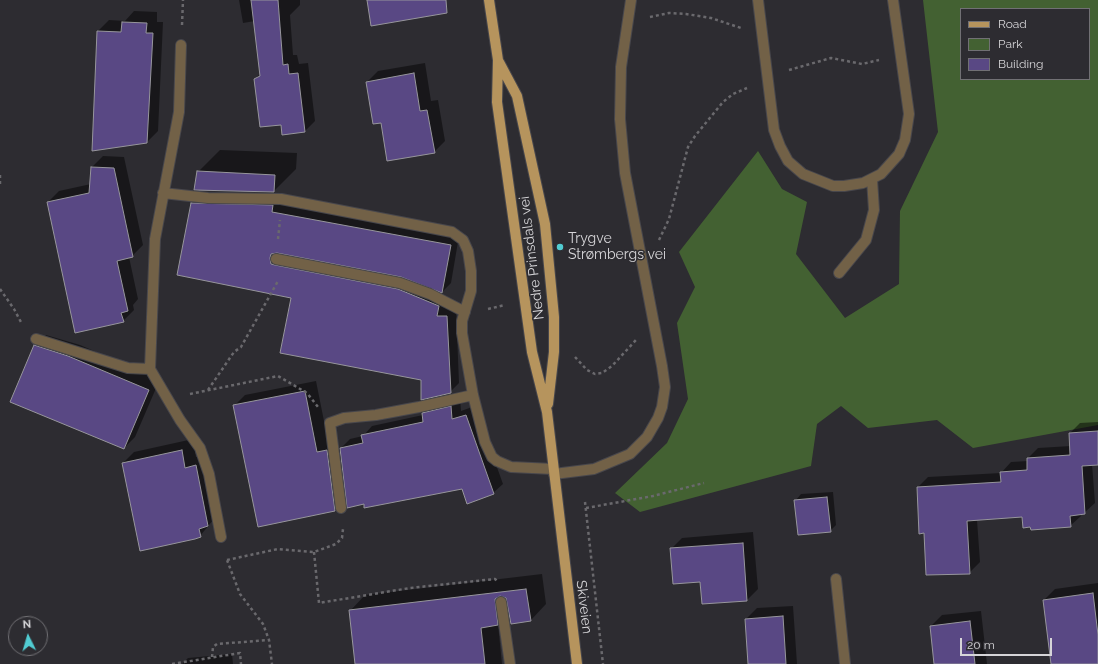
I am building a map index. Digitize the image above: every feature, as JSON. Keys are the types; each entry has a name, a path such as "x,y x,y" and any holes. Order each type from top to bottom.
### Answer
{"main road":[{"name":"Nedre Prinsdals vei","path":"489,0 498,60 497,102 514,229 532,352 547,412 564,554"},
{"name":"Nedre Prinsdals vei","path":"498,60 517,96 544,224 554,317 554,352 547,412"},
{"name":"Skiveien","path":"564,554 577,664"}],"street":[{"path":"163,193 208,198 281,199 452,232 463,240 468,251 471,271 471,291 462,321 462,333 473,394 485,442 492,457 497,461 511,467 554,472 594,469 605,466 630,454 647,437 658,418 664,396 662,366 639,253 625,173 620,118 620,74 626,23 631,0"},
{"path":"758,0 774,130 780,146 788,161 803,174 817,182 833,186 854,185 872,179 881,174 899,154 908,128 907,100 893,0"},
{"path":"180,45 179,112 155,239 150,369 180,420 200,448 204,457 221,537"},
{"path":"839,273 866,240 874,210 872,179"},
{"path":"276,259 400,283 430,294 465,312"},
{"path":"36,339 128,368 150,369"},
{"path":"341,508 330,423 344,418 376,415 419,408 473,394"},
{"path":"836,579 845,664"},
{"path":"501,602 510,664"}],"path":[{"path":"626,23 669,13 686,14 711,18 763,38"},
{"path":"789,70 831,58 862,64 879,60"},
{"path":"639,253 656,245 661,237 675,198 688,148 695,136 723,102 733,94 768,82"},
{"path":"0,175 0,187"},
{"path":"276,259 281,199"},
{"path":"208,390 234,352 241,347 245,337 290,262"},
{"path":"0,289 18,315 24,328 36,339"},
{"path":"489,309 500,306"},
{"path":"573,355 587,370 595,374 602,373 612,366 630,345 655,329"},
{"path":"168,398 278,376 307,393 330,423"},
{"path":"586,508 653,496 704,483"},
{"path":"585,502 603,664"},
{"path":"227,560 278,549 314,552 336,544 342,538 343,521 341,508"},
{"path":"221,537 227,560 240,594 263,624 268,640 272,664"},
{"path":"314,552 319,603 410,588 495,579 499,582 501,602"},
{"path":"212,657 213,646 217,644 268,640"},
{"path":"172,664 240,653 241,664"}],"green space":[{"path":"923,0 1098,0 1098,425 973,448 937,420 868,428 841,406 817,424 811,466 640,512 615,493 667,443 688,399 677,323 695,287 679,252 758,151 782,189 807,202 796,254 845,318 899,284 900,211 938,132"}],"building":[{"path":"251,0 278,0 283,65 288,64 289,74 298,73 305,132 282,135 281,125 260,127 254,79 260,76"},
{"path":"367,0 446,0 447,13 371,26"},
{"path":"122,22 147,23 146,33 153,33 147,143 92,151 97,31 121,32"},
{"path":"414,73 420,111 427,110 435,153 387,161 381,123 373,124 366,82"},
{"path":"91,167 114,168 133,257 117,261 128,311 121,313 124,322 75,333 47,202 89,193"},
{"path":"197,171 275,175 274,192 194,190"},
{"path":"191,203 273,205 272,212 451,245 442,293 401,277 277,253 271,254 270,258 271,264 398,289 439,306 437,316 447,316 451,393 421,400 421,380 280,353 291,298 177,275"},
{"path":"34,345 68,356 149,390 124,449 10,402"},
{"path":"305,391 317,452 327,450 335,511 258,527 233,405"},
{"path":"451,406 452,419 466,415 494,494 467,504 462,489 364,508 364,504 347,508 340,448 363,443 361,435 423,422 422,413"},
{"path":"1098,431 1098,465 1082,466 1085,514 1070,516 1071,527 1031,530 1030,527 1023,528 1022,517 967,521 970,574 926,575 924,533 919,534 917,487 1001,482 1000,472 1027,470 1027,458 1070,455 1069,433"},
{"path":"182,450 185,468 196,465 208,526 199,529 201,537 140,551 122,463"},
{"path":"827,497 831,532 798,535 794,500"},
{"path":"743,543 747,601 702,604 700,582 673,584 670,548"},
{"path":"526,589 531,621 511,624 506,598 500,596 495,599 498,625 481,628 485,664 355,664 349,610"},
{"path":"1093,593 1098,635 1098,664 1051,664 1043,600"},
{"path":"783,616 786,664 748,664 745,619"},
{"path":"970,621 975,664 934,664 930,626"}],"place":[{"name":"Trygve Strømbergs vei","path":"560,247"}]}
